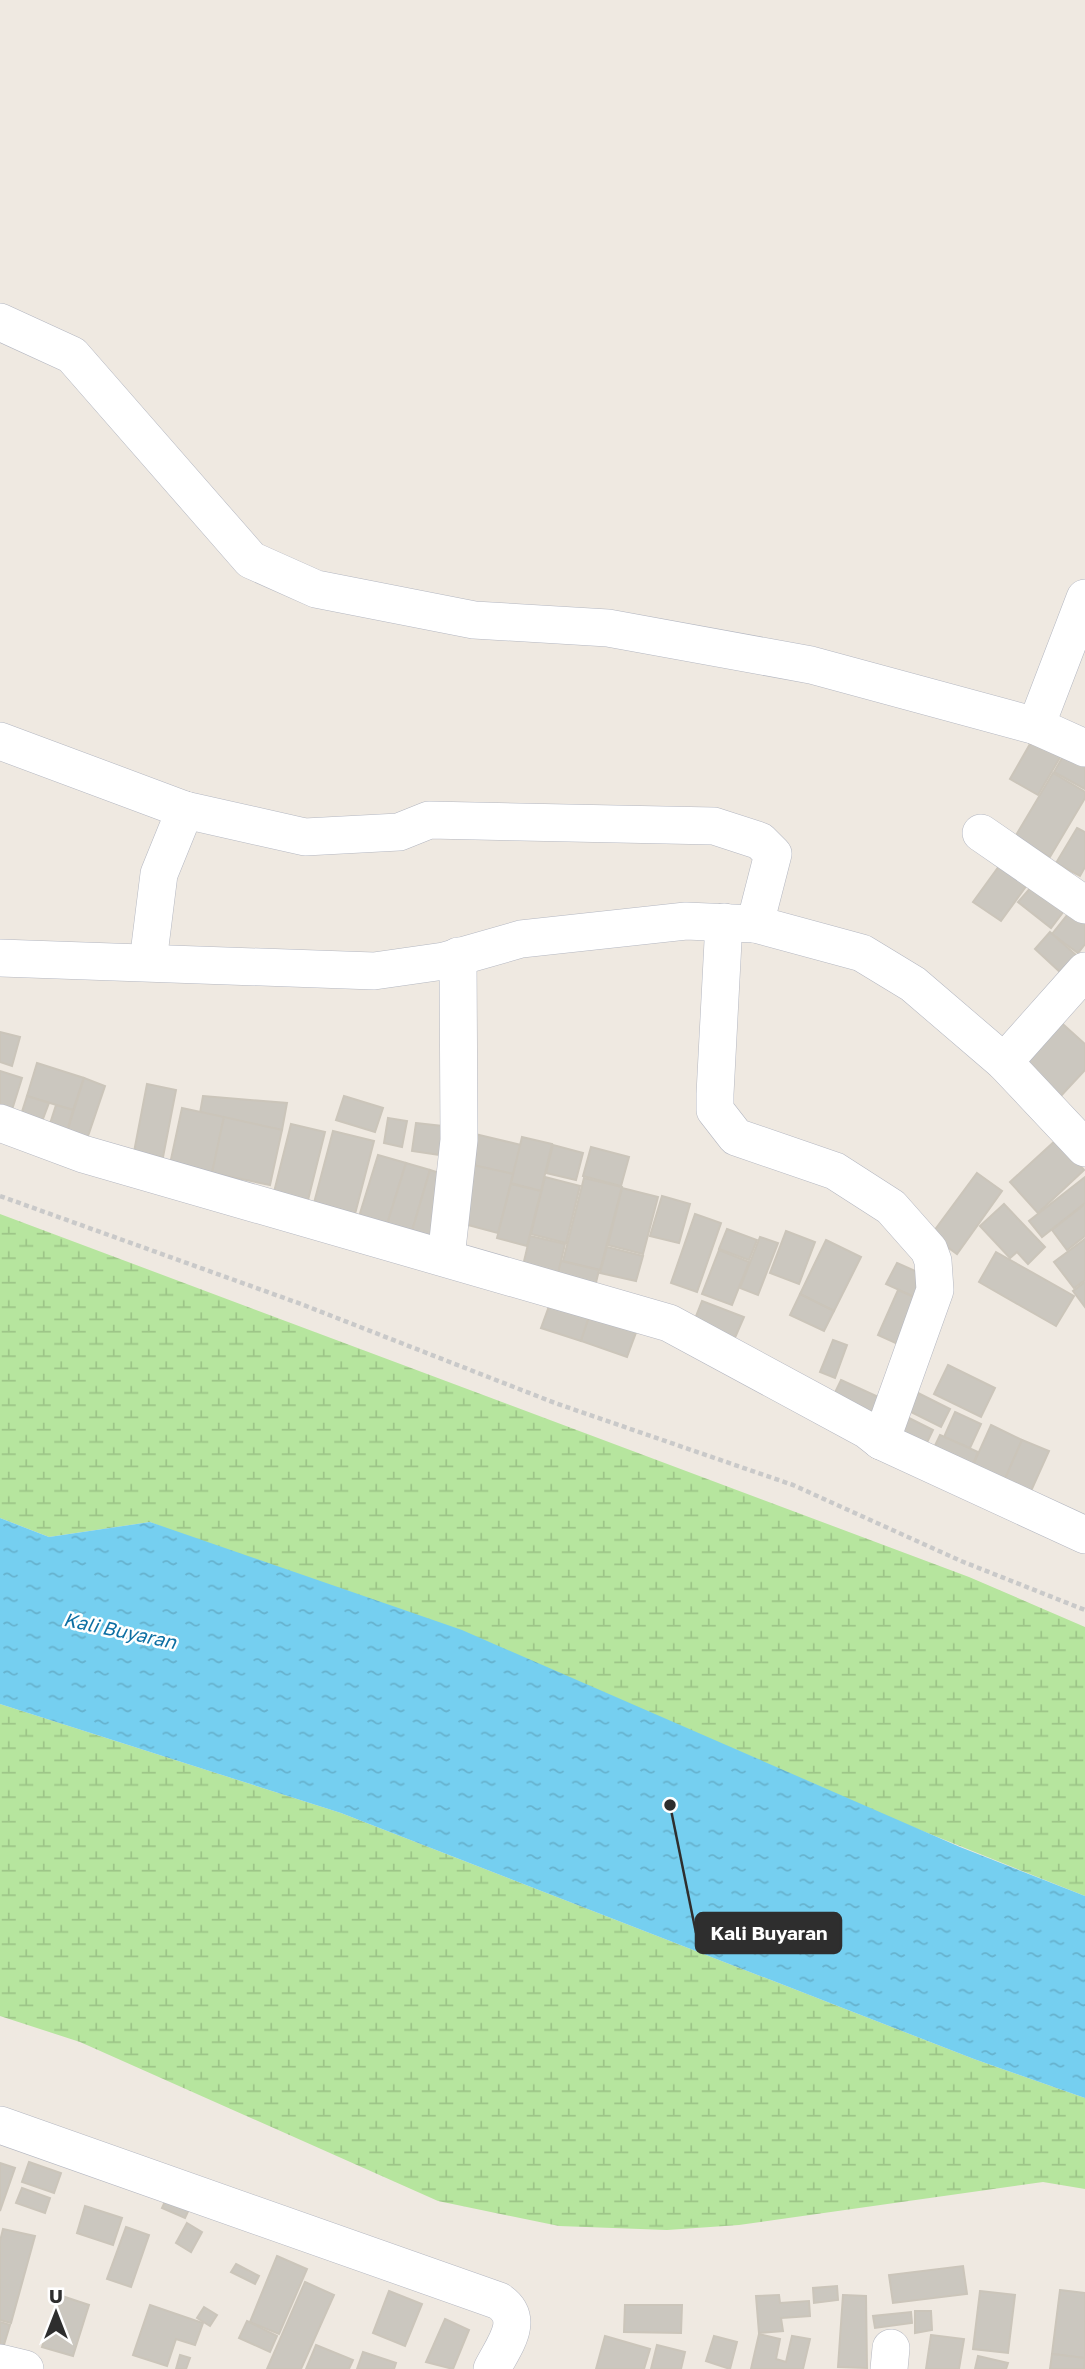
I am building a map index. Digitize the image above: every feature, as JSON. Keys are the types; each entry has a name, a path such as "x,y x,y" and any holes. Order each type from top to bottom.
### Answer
{"street":[{"path":"0,322 72,355 251,560 316,589 474,620 608,628 811,665 1036,726 1085,748"},
{"path":"1036,726 1085,598"},
{"path":"0,741 185,810 305,837 400,832 429,820 715,826 760,842 773,854 739,923 715,1110 736,1137 835,1171 891,1207 929,1250 933,1261 935,1290 881,1441"},
{"path":"148,962 159,874 185,810"},
{"path":"981,833 1085,905"},
{"path":"0,958 374,971 444,961 520,939 686,922 739,923 862,953 913,984 1004,1062 1085,1148"},
{"path":"446,1258 459,1140 458,956"},
{"path":"1004,1062 1085,971"},
{"path":"0,1123 83,1154 669,1323 867,1430 881,1441 1085,1535"},
{"path":"0,2125 499,2301 509,2308 514,2318 512,2330 492,2369"},
{"path":"0,2363 25,2369"}],"path":[{"path":"0,1196 301,1304 555,1402 793,1485 961,1561 1085,1610"}],"green space":[{"path":"0,1214 969,1577 1085,1627 1085,1896 150,1522 49,1537 0,1518"},
{"path":"0,1704 341,1813 974,2059 1085,2098 1085,2189 1043,2182 739,2225 667,2230 559,2226 438,2201 80,2042 0,2016"}],"water":[{"path":"0,1518 49,1537 150,1522 462,1630 960,1847 1085,1896 1085,2098 974,2059 341,1813 0,1704"}],"building":[{"path":"1034,737 1062,754 1038,795 1010,779"},
{"path":"1069,746 1085,755 1085,789 1054,772"},
{"path":"1053,773 1085,792 1085,798 1050,857 1015,837"},
{"path":"1077,828 1085,832 1085,867 1080,876 1056,863"},
{"path":"999,866 1027,885 1001,921 973,902"},
{"path":"1032,886 1064,911 1051,928 1018,902"},
{"path":"1072,909 1085,919 1085,944 1078,953 1052,934"},
{"path":"1050,932 1076,955 1061,973 1035,949"},
{"path":"1055,1017 1085,1044 1085,1070 1058,1099 1015,1060"},
{"path":"0,1032 20,1037 12,1066 0,1062"},
{"path":"37,1063 84,1078 73,1110 27,1096"},
{"path":"0,1071 22,1078 11,1113 0,1110"},
{"path":"84,1078 105,1086 86,1142 66,1135"},
{"path":"147,1084 176,1090 163,1157 134,1152"},
{"path":"27,1096 49,1103 41,1124 20,1118"},
{"path":"203,1096 287,1103 282,1130 200,1113"},
{"path":"344,1096 383,1108 375,1132 336,1120"},
{"path":"56,1105 73,1110 66,1135 48,1130"},
{"path":"182,1108 224,1117 212,1173 170,1164"},
{"path":"224,1117 282,1130 270,1185 212,1173"},
{"path":"388,1118 407,1121 402,1147 384,1143"},
{"path":"416,1123 451,1127 447,1156 412,1151"},
{"path":"291,1124 325,1132 308,1200 274,1192"},
{"path":"333,1131 374,1141 355,1214 314,1203"},
{"path":"475,1134 521,1145 513,1174 468,1164"},
{"path":"522,1137 552,1144 541,1191 511,1183"},
{"path":"1056,1140 1084,1170 1038,1213 1010,1182"},
{"path":"553,1145 583,1153 576,1180 546,1173"},
{"path":"591,1147 629,1157 621,1186 583,1176"},
{"path":"378,1155 406,1163 385,1231 357,1223"},
{"path":"406,1163 430,1170 410,1238 385,1231"},
{"path":"468,1164 513,1174 498,1233 453,1221"},
{"path":"430,1170 452,1177 431,1245 410,1238"},
{"path":"977,1173 1002,1191 957,1254 931,1235"},
{"path":"545,1177 580,1186 566,1243 531,1234"},
{"path":"1085,1177 1085,1203 1042,1237 1029,1221"},
{"path":"584,1178 622,1187 600,1270 563,1261"},
{"path":"511,1184 541,1191 527,1246 497,1238"},
{"path":"622,1188 658,1197 643,1254 608,1245"},
{"path":"662,1196 690,1204 679,1243 650,1236"},
{"path":"1004,1204 1045,1247 1028,1264 1017,1252 1010,1258 980,1226"},
{"path":"1085,1204 1085,1236 1067,1250 1052,1230"},
{"path":"695,1214 721,1223 697,1292 671,1283"},
{"path":"727,1229 757,1240 749,1260 719,1249"},
{"path":"786,1231 815,1242 799,1284 770,1273"},
{"path":"530,1236 565,1244 556,1283 521,1274"},
{"path":"760,1237 778,1243 758,1295 740,1288"},
{"path":"1085,1239 1085,1280 1074,1288 1054,1262"},
{"path":"826,1240 861,1257 834,1311 800,1294"},
{"path":"607,1247 643,1256 636,1281 600,1273"},
{"path":"719,1250 749,1262 732,1305 702,1294"},
{"path":"996,1252 1074,1296 1056,1326 979,1282"},
{"path":"561,1261 599,1270 594,1291 556,1281"},
{"path":"897,1263 931,1278 921,1300 886,1284"},
{"path":"1085,1282 1085,1307 1073,1291"},
{"path":"898,1290 921,1300 900,1345 878,1335"},
{"path":"800,1294 834,1311 824,1331 790,1315"},
{"path":"552,1298 591,1311 581,1341 541,1328"},
{"path":"702,1301 744,1317 734,1340 693,1324"},
{"path":"591,1311 638,1327 627,1357 581,1341"},
{"path":"833,1340 847,1345 835,1378 820,1372"},
{"path":"948,1365 995,1388 981,1417 934,1394"},
{"path":"841,1380 885,1400 874,1423 830,1403"},
{"path":"914,1391 950,1409 941,1427 905,1409"},
{"path":"955,1412 981,1424 970,1448 944,1437"},
{"path":"905,1416 933,1430 923,1451 894,1438"},
{"path":"991,1425 1022,1440 1001,1488 969,1474"},
{"path":"940,1435 978,1452 969,1474 930,1456"},
{"path":"1022,1440 1049,1451 1027,1500 1001,1488"},
{"path":"29,2162 61,2173 54,2193 22,2182"},
{"path":"0,2163 15,2168 0,2211"},
{"path":"22,2188 50,2198 45,2213 16,2203"},
{"path":"168,2195 191,2205 185,2218 162,2208"},
{"path":"85,2206 122,2218 113,2245 77,2233"},
{"path":"187,2223 202,2232 191,2252 176,2243"},
{"path":"126,2227 149,2235 131,2287 107,2279"},
{"path":"3,2229 35,2236 11,2323 0,2320 0,2241"},
{"path":"277,2256 307,2269 279,2334 250,2322"},
{"path":"236,2264 259,2276 255,2284 231,2272"},
{"path":"963,2266 967,2294 893,2303 889,2275"},
{"path":"305,2282 334,2295 301,2369 267,2369"},
{"path":"837,2286 838,2300 814,2303 813,2288"},
{"path":"1060,2290 1085,2293 1085,2358 1052,2354"},
{"path":"389,2291 422,2304 405,2346 373,2333"},
{"path":"980,2291 1015,2295 1008,2353 973,2349"},
{"path":"59,2295 89,2305 73,2356 42,2347"},
{"path":"779,2295 780,2303 809,2301 810,2316 781,2318 783,2331 759,2333 756,2296"},
{"path":"843,2295 866,2296 867,2368 838,2367"},
{"path":"150,2305 203,2323 195,2345 176,2339 167,2366 133,2355"},
{"path":"625,2305 682,2305 681,2333 624,2332"},
{"path":"204,2307 217,2315 210,2326 197,2318"},
{"path":"915,2311 931,2311 932,2330 915,2333"},
{"path":"911,2312 912,2323 875,2328 873,2316"},
{"path":"445,2319 469,2330 453,2369 426,2362"},
{"path":"247,2321 277,2336 270,2352 239,2338"},
{"path":"0,2322 10,2325 3,2348 0,2347"},
{"path":"759,2334 780,2339 776,2359 786,2362 792,2336 810,2339 803,2369 751,2369"},
{"path":"931,2335 964,2339 959,2369 926,2369"},
{"path":"605,2336 650,2349 644,2369 596,2369"},
{"path":"714,2336 737,2342 730,2369 706,2361"},
{"path":"316,2345 353,2360 349,2369 306,2369"},
{"path":"657,2345 685,2352 681,2369 651,2369"},
{"path":"363,2352 396,2363 394,2369 357,2369"},
{"path":"1052,2354 1085,2358 1084,2369 1050,2369"},
{"path":"180,2355 190,2358 186,2369 176,2369"},
{"path":"978,2356 1008,2363 1006,2369 975,2369"}],"place":[{"name":"Kali Buyaran","path":"670,1805"}]}
